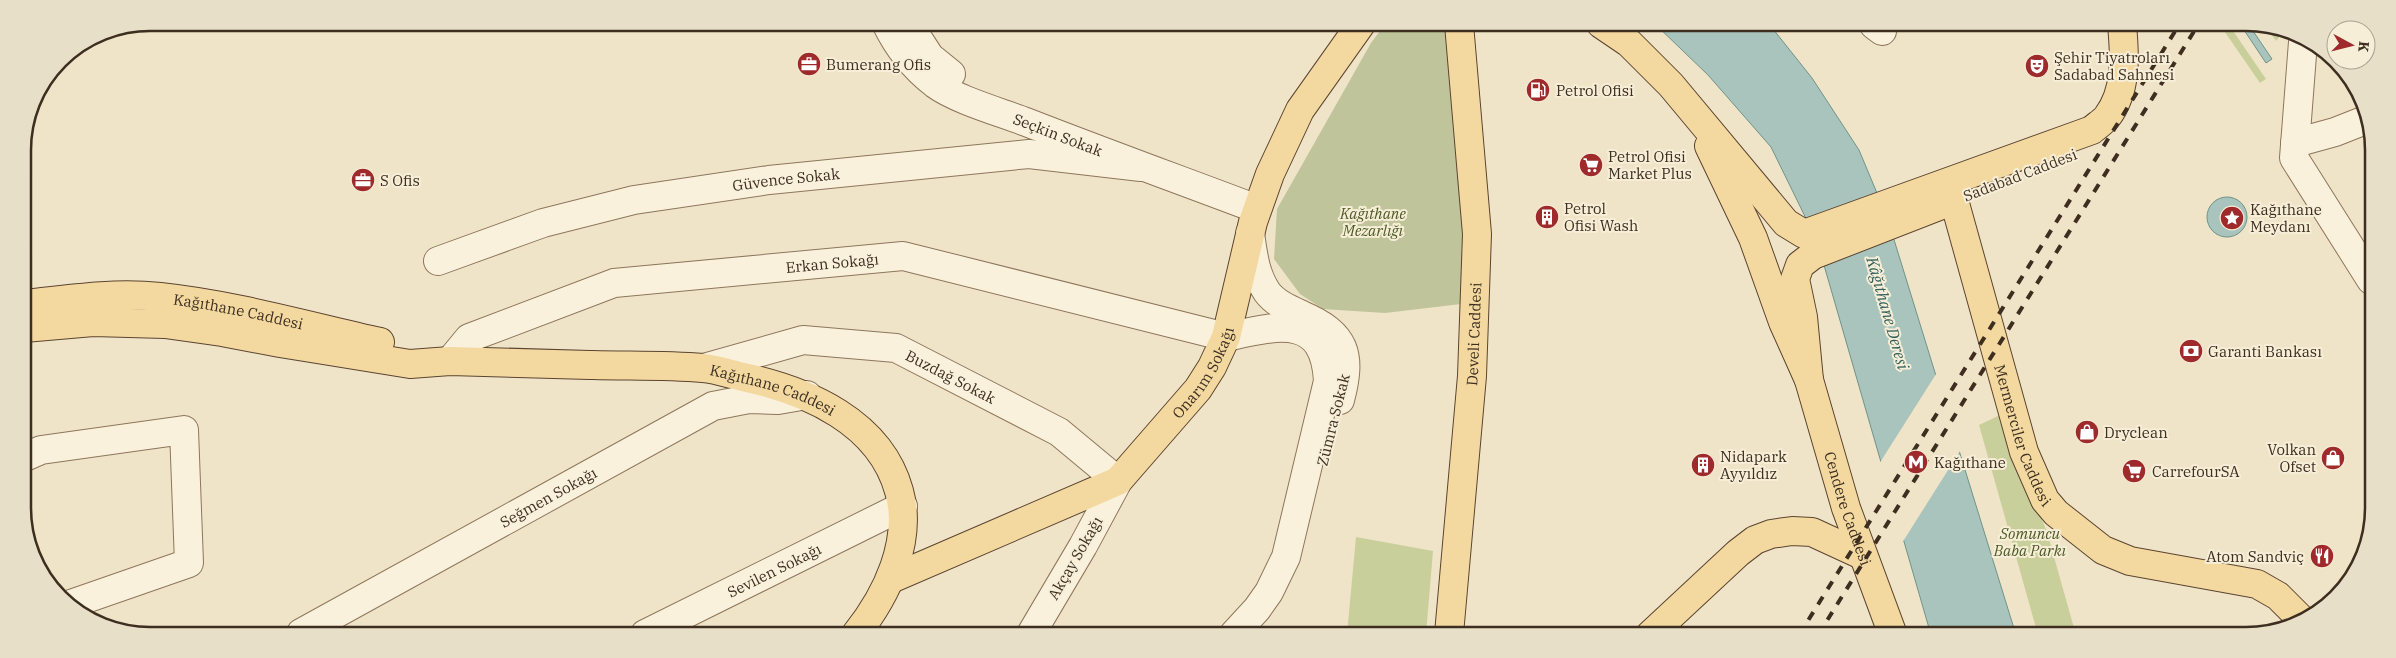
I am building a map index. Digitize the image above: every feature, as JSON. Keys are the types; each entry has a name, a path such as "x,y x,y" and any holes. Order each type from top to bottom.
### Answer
{"main road":[{"name":"Onarım Sokağı","path":"891,579 1118,481 1198,389 1226,337 1256,213 1270,174 1300,110 1356,31"},
{"name":"Develi Caddesi","path":"1450,626 1472,376 1477,234 1460,31"},
{"path":"2115,119 2122,84 2124,50 2122,31"},
{"path":"2115,119 2134,90 2138,66 2140,31"},
{"path":"1620,34 1690,109 1786,223 1808,245 1795,279 1803,317 1809,380"},
{"path":"1690,109 1753,238 1783,322 1809,380"},
{"name":"Sadabad Caddesi","path":"1808,245 1944,194 2115,119"},
{"name":"Mermerciler Caddesi","path":"1944,194 2024,452 2045,500 2056,513 2103,550 2130,561 2257,584 2278,596 2297,615"},
{"name":"Kağıthane Caddesi","path":"32,303 103,296 159,297 254,314 417,351 450,361"},
{"name":"Kağıthane Caddesi","path":"31,327 94,322 165,324 410,364 450,361 704,368 759,380 807,395 848,419 877,445 894,472 903,506 902,529 891,579 861,627"},
{"name":"Cendere Caddesi","path":"1809,380 1846,508 1889,626"},
{"path":"1659,626 1738,553 1755,540 1771,534 1792,531 1812,532 1862,555"}],"street":[{"name":"Seçkin Sokak","path":"890,31 908,61 937,85 966,99 1256,213"},
{"name":"Seçkin Sokak","path":"913,31 930,57 943,69 956,76 1256,213"},
{"path":"2303,46 2294,158 2365,270"},
{"path":"2295,143 2335,132 2361,122"},
{"name":"Güvence Sokak","path":"438,261 543,223 634,200 769,180 1029,154 1141,167"},
{"name":"Zümra Sokak","path":"1256,213 1255,263 1268,293 1288,309 1326,326 1336,337 1343,349 1346,362 1344,384 1296,565 1281,595 1259,626"},
{"name":"Erkan Sokağı","path":"450,361 469,338 614,283 903,256 1226,337"},
{"name":"Zümra Sokak","path":"1226,337 1277,328 1294,328 1307,332 1318,343 1324,355 1328,381 1286,557 1265,598 1240,626"},
{"name":"Buzdağ Sokak","path":"704,368 803,340 896,348 1059,432 1118,481"},
{"name":"Seğmen Sokağı","path":"312,627 713,406 749,399 778,400 807,395"},
{"path":"31,454 41,450 184,430 189,564 78,602"},
{"name":"Akçay Sokağı","path":"1035,627 1083,546 1118,481"},
{"name":"Sevilen Sokağı","path":"660,627 903,506"}],"green space":[{"name":"Kağıthane Mezarlığı","path":"1380,31 1446,31 1464,226 1461,304 1385,313 1323,309 1300,294 1274,259 1277,209 1371,43"},
{"path":"2224,31 2233,31 2266,79 2260,83"},
{"path":"2271,34 2280,36 2276,41"},
{"name":"Somuncu Baba Parkı","path":"2000,415 2047,532 2073,626 2036,626 1979,425"},
{"path":"1356,537 1433,551 1427,626 1348,626"}],"water":[{"name":"Kâğıthane Deresi","path":"1662,31 1775,31 1812,78 1859,150 1887,217 2013,626 1928,626 1817,241 1771,147 1708,75"},
{"path":"2245,31 2253,31 2272,59 2266,63"},
{"path":"2227,197 2241,203 2247,217 2241,231 2227,237 2213,231 2207,217 2213,203"}],"pier":[{"path":"1938,371 1962,448 1902,543 1879,464"}],"railway":[{"path":"1804,626 2175,31"},
{"path":"1823,626 2194,31"}],"place":[{"name":"Bumerang Ofis","path":"809,64"},
{"name":"Şehir Tiyatroları Sadabad Sahnesi","path":"2037,66"},
{"name":"Petrol Ofisi","path":"1538,90"},
{"name":"Petrol Ofisi Market Plus","path":"1591,165"},
{"name":"S Ofis","path":"363,180"},
{"name":"Petrol Ofisi Wash","path":"1547,217"},
{"name":"Kağıthane Meydanı","path":"2232,218"},
{"name":"Garanti Bankası","path":"2191,351"},
{"name":"Dryclean","path":"2087,432"},
{"name":"Volkan Ofset","path":"2333,458"},
{"name":"Kağıthane","path":"1916,462"},
{"name":"Nidapark Ayyıldız","path":"1703,465"},
{"name":"CarrefourSA","path":"2134,471"},
{"name":"Atom Sandviç","path":"2322,556"}]}
